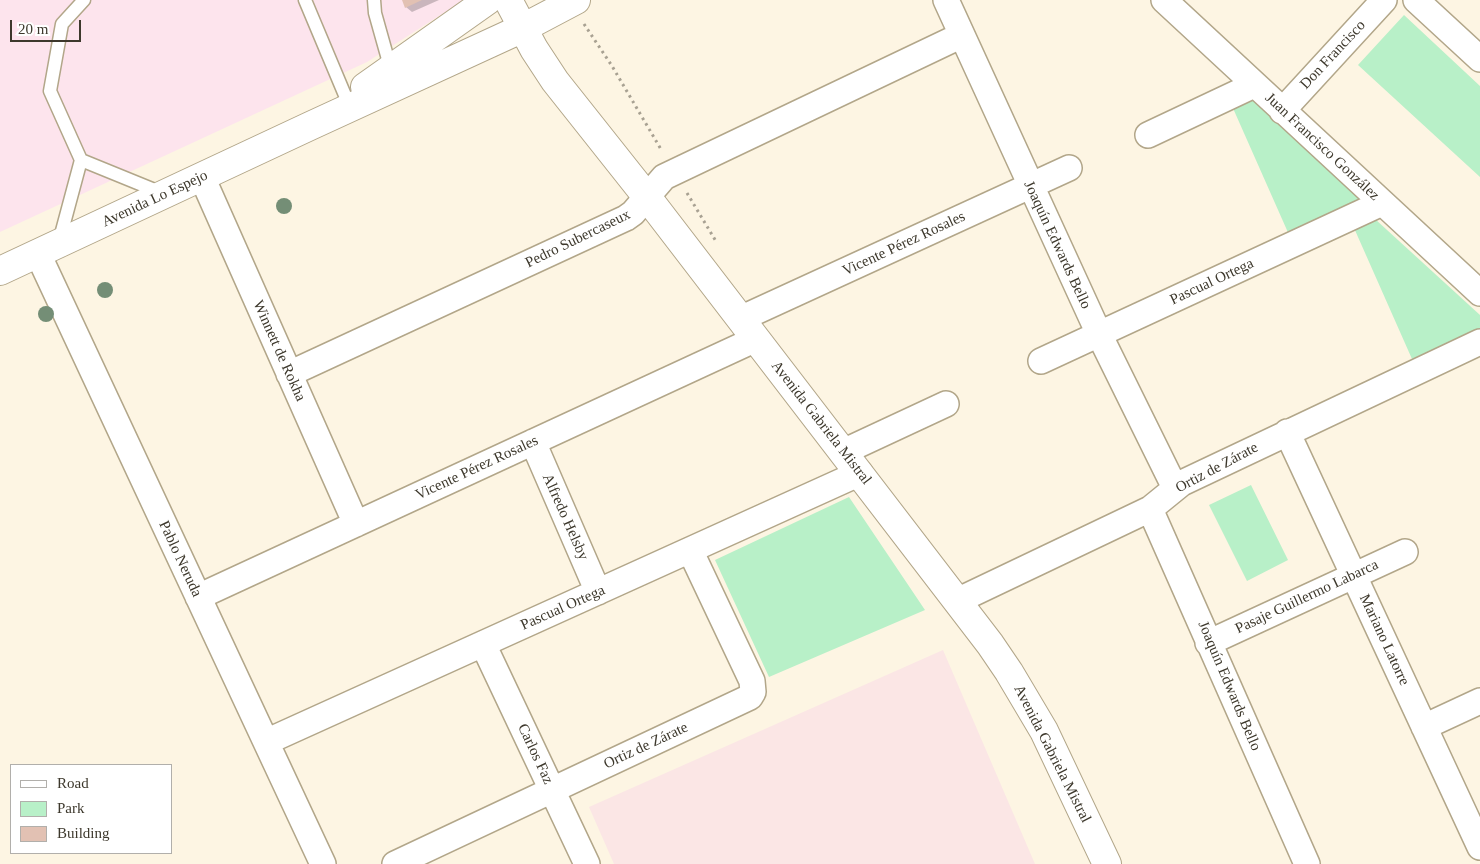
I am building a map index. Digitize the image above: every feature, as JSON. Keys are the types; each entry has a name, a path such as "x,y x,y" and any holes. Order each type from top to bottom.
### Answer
{"main road":[{"name":"Avenida Lo Espejo","path":"0,271 310,126 393,78 488,0"},
{"name":"Avenida Gabriela Mistral","path":"508,0 534,49 555,81 860,473 1009,672 1031,708 1070,783 1107,864"},
{"name":"Avenida Lo Espejo","path":"310,126 347,100 393,78 523,28 576,0"}],"street":[{"name":"Joaquín Edwards Bello","path":"946,0 1099,334 1175,488"},
{"name":"Juan Francisco González","path":"1164,0 1282,111 1479,290"},
{"name":"Don Francisco","path":"1282,111 1384,0"},
{"path":"1416,0 1480,58"},
{"name":"Pedro Subercaseux","path":"289,374 626,218 633,213 664,177 962,35"},
{"path":"1148,135 1254,85"},
{"name":"Vicente Pérez Rosales","path":"198,597 533,442 748,329 1069,168"},
{"name":"Winnett de Rokha","path":"202,177 356,524"},
{"name":"Pascual Ortega","path":"1041,361 1382,203"},
{"name":"Pablo Neruda","path":"48,249 198,597 323,864"},
{"name":"Ortiz de Zárate","path":"957,601 1150,509 1175,488 1287,432 1480,342"},
{"path":"843,452 946,404"},
{"name":"Mariano Latorre","path":"1287,432 1480,847"},
{"name":"Alfredo Helsby","path":"533,442 598,592"},
{"name":"Pascual Ortega","path":"266,742 860,473"},
{"name":"Joaquín Edwards Bello","path":"1150,509 1307,864"},
{"name":"Ortiz de Zárate","path":"395,864 750,697 752,682 690,550"},
{"name":"Pasaje Guillermo Labarca","path":"1208,642 1405,552"},
{"name":"Carlos Faz","path":"483,644 587,864"},
{"path":"1424,727 1480,701"}],"lane":[{"path":"84,0 62,24 50,91 81,160 165,194"},
{"path":"305,0 347,100"},
{"path":"374,0 375,13 393,78"},
{"path":"48,249 81,160"}],"shaded area":[{"path":"0,0 464,0 367,62 0,232"},
{"path":"943,650 1035,864 614,864 589,807"}],"green space":[{"path":"1404,15 1480,86 1480,177 1358,65"},
{"path":"1253,97 1368,202 1290,237 1232,106"},
{"path":"1375,219 1480,315 1480,329 1412,359 1354,228"},
{"path":"1251,485 1288,560 1247,581 1209,505"},
{"path":"849,497 925,610 769,677 715,560"}],"building":[{"path":"402,0 422,0 405,8"}]}
